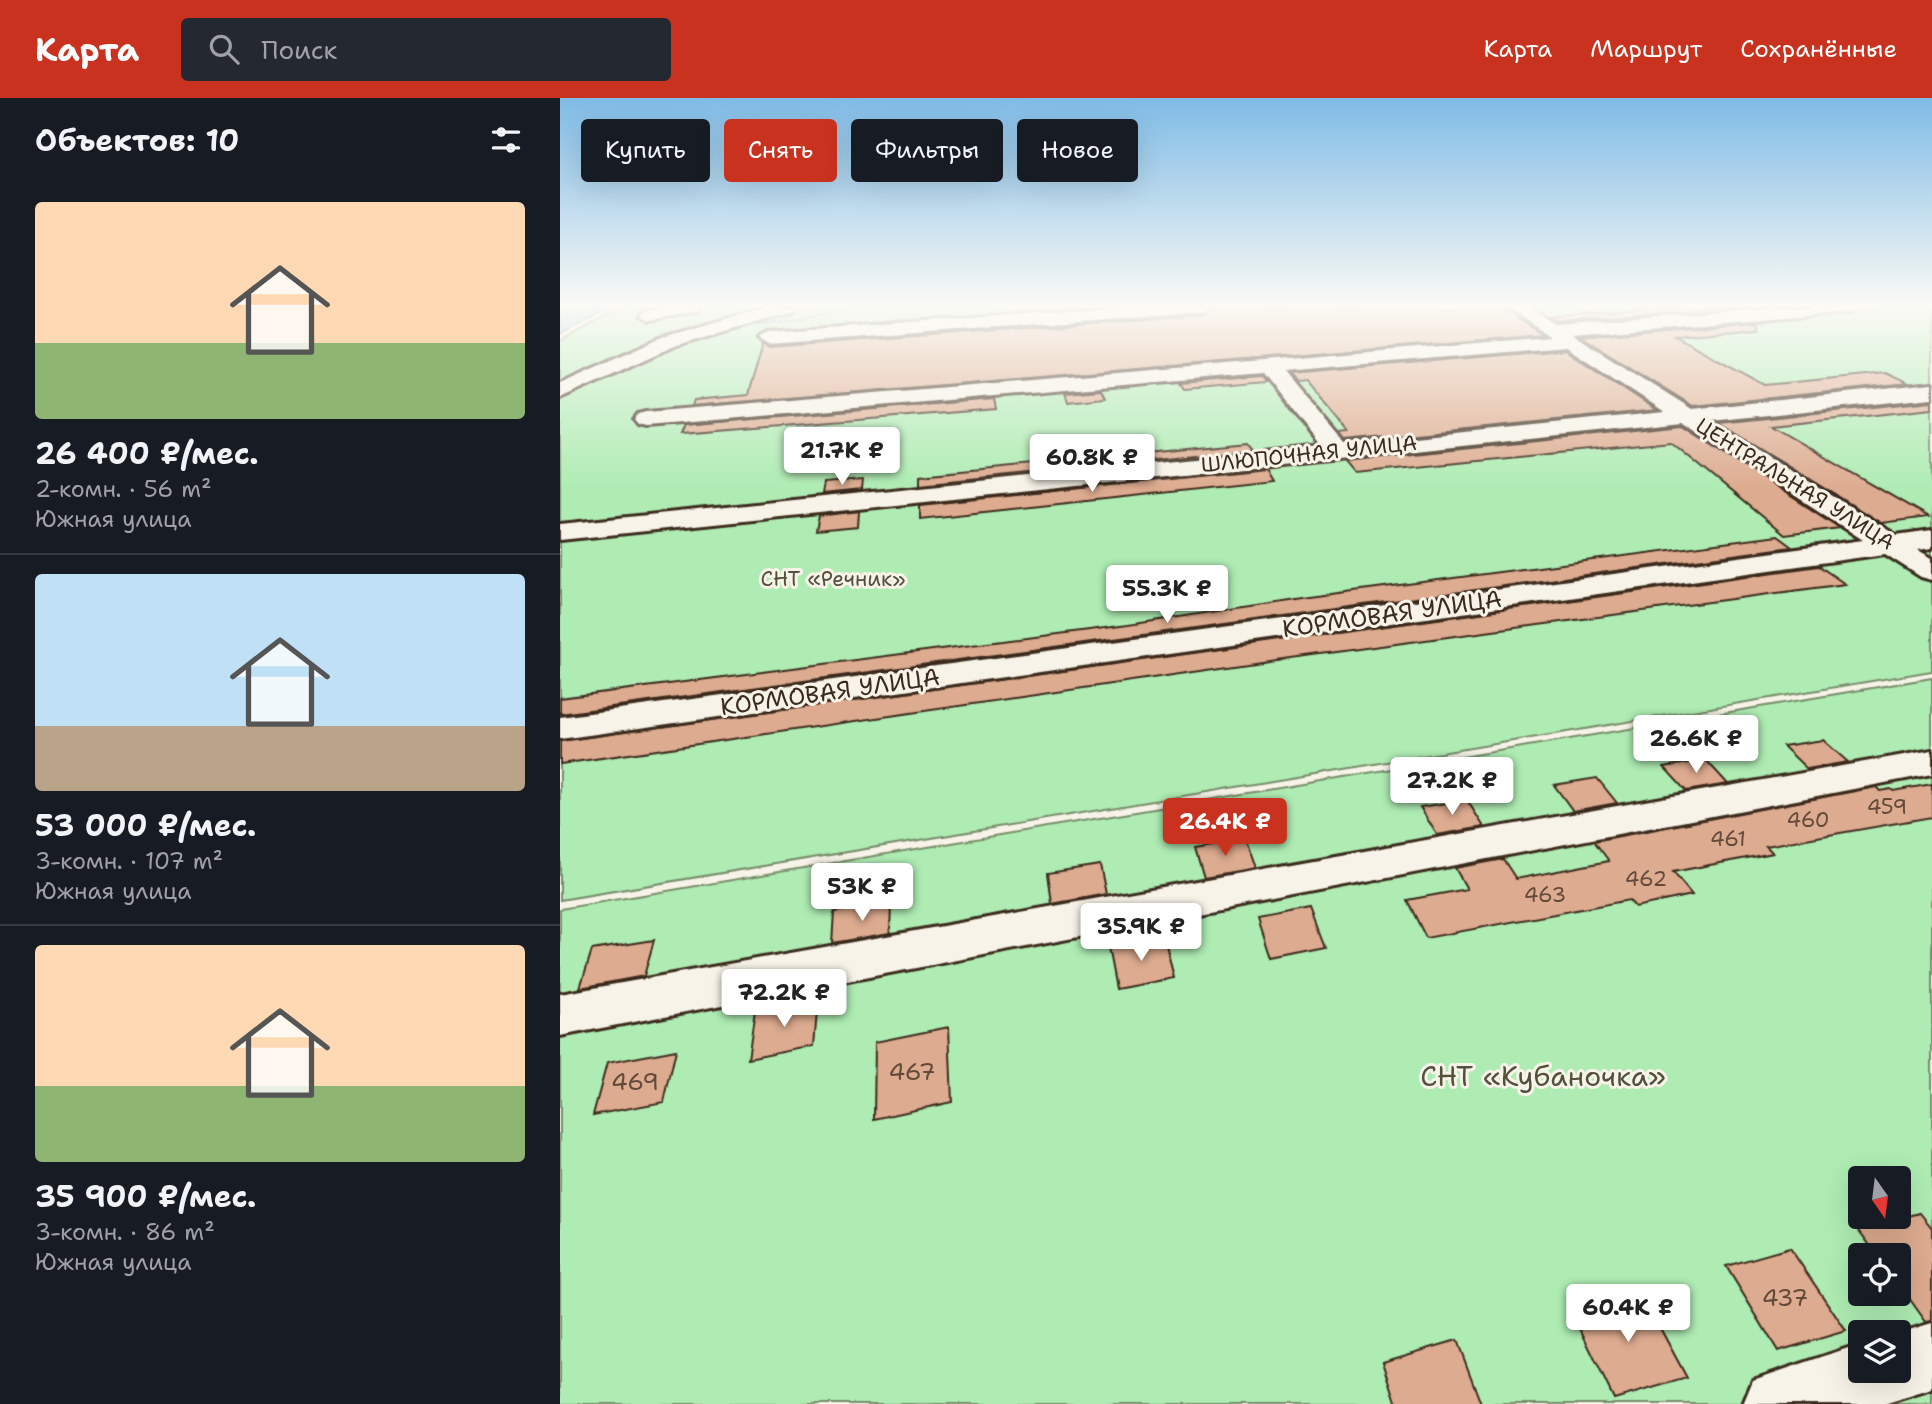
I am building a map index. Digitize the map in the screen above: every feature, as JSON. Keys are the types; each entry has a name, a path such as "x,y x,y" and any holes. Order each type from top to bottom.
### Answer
{"street":[{"path":"560,391 611,368"},
{"path":"646,419 1245,368"},
{"path":"1270,368 1337,451"},
{"name":"ЦЕНТРАЛЬНАЯ УЛИЦА","path":"1610,368 1932,570"},
{"name":"ШЛЮПОЧНАЯ УЛИЦА","path":"560,532 1932,391"},
{"name":"КОРМОВАЯ УЛИЦА","path":"560,727 1932,539"},
{"path":"560,1015 1932,762"},
{"path":"1911,1362 1932,1356"},
{"path":"1777,1404 1848,1382"}],"green space":[{"name":"СНТ «Речник»","path":"560,368 1932,368 1932,671 560,900"},
{"name":"СНТ «Кубаночка»","path":"1932,678 1932,1404 560,1404 560,909"}],"building":[{"path":"756,368 1148,368 692,406 694,400 748,395"},
{"path":"1349,368 1593,368 1657,410 1345,441 1339,434 1349,433 1305,380 1296,381 1288,373"},
{"path":"1632,368 1734,368 1765,385 1885,373 1908,384 1693,406"},
{"path":"1262,376 1267,382 1185,389 1181,383"},
{"path":"1101,390 1105,398 1068,402 1065,393"},
{"path":"994,399 996,409 680,434 684,425"},
{"path":"1932,401 1932,409 1771,426 1928,517 1881,523 1719,423"},
{"path":"1683,426 1840,528 1784,535 1671,442 1355,473 1345,461"},
{"path":"1248,443 1253,450 920,484 920,475"},
{"path":"1265,469 1272,481 920,519 920,505"},
{"path":"863,480 862,490 822,494 824,483"},
{"path":"859,511 858,527 816,531 819,516"},
{"path":"1777,536 1792,547 560,714 560,698 1128,625 1300,598"},
{"path":"1819,566 1845,584 1276,660 560,764 560,741"},
{"path":"1823,740 1848,762 1807,769 1783,746"},
{"path":"1706,760 1728,784 1686,791 1664,767"},
{"path":"1597,778 1617,803 1573,811 1554,785"},
{"path":"1932,784 1932,817 1766,846 1773,853 1673,872 1692,895 1635,907 1629,900 1426,938 1407,900 1467,889 1455,868 1503,859 1516,879 1609,861 1594,841 1876,787 1880,791 1893,791"},
{"path":"1467,800 1484,827 1437,835 1420,807"},
{"path":"1245,839 1255,868 1204,877 1195,847"},
{"path":"1100,865 1106,894 1052,904 1048,873"},
{"path":"891,903 890,933 832,943 834,912"},
{"path":"1311,909 1326,948 1271,959 1258,919"},
{"path":"1164,936 1174,978 1116,989 1108,947"},
{"path":"654,940 644,976 580,988 592,950"},
{"path":"818,1000 814,1046 748,1059 755,1011"},
{"path":"949,1027 952,1102 874,1119 875,1042"},
{"path":"676,1050 664,1102 593,1115 607,1063"},
{"path":"1920,1213 1932,1228 1932,1321 1926,1322 1911,1301 1911,1243 1868,1243 1858,1229 1911,1229 1911,1215"},
{"path":"1790,1248 1846,1331 1778,1351 1726,1266"},
{"path":"1639,1289 1687,1378 1614,1399 1570,1308"},
{"path":"1457,1340 1481,1404 1397,1404 1383,1362"}]}
